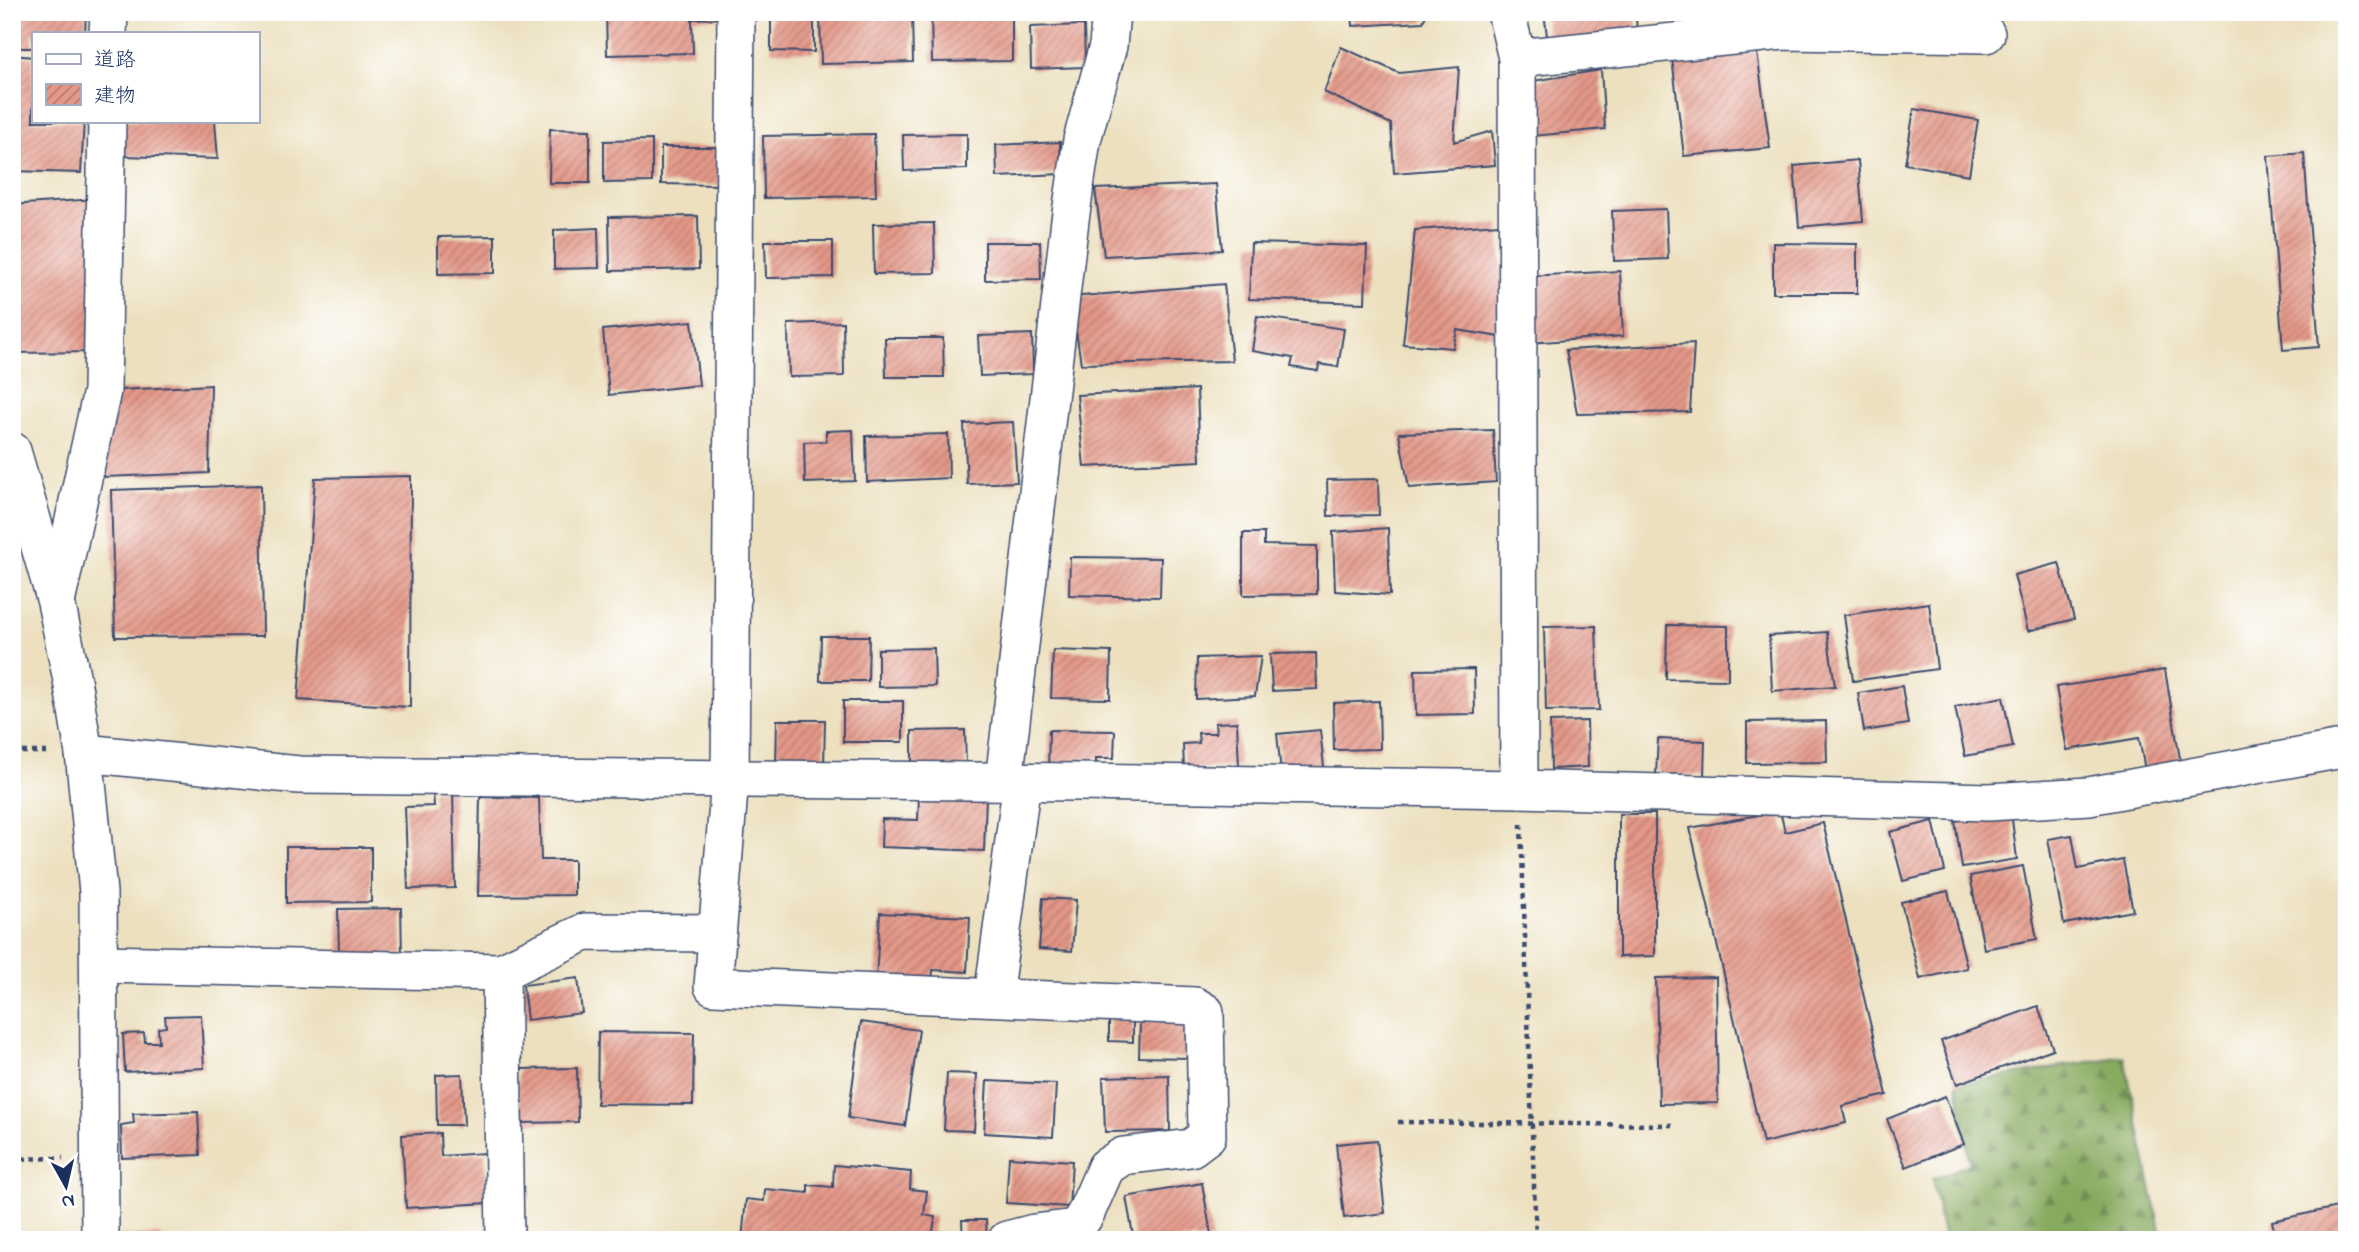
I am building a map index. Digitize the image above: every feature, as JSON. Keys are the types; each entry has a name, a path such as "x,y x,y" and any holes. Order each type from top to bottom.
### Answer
{"street":[{"path":"108,12 108,32"},
{"path":"736,12 730,779 713,986 1195,1006 1205,1012 1207,1136 1191,1148 1123,1157 1106,1167 1085,1215 1076,1228 1034,1233 1007,1240"},
{"path":"993,997 1070,220 1082,140 1108,46 1111,12"},
{"path":"1506,12 1517,58 1519,789"},
{"path":"1517,58 1783,31 1986,34"},
{"path":"56,602 102,391 107,122"},
{"path":"12,451 56,602 84,753 98,892 100,1240"},
{"path":"84,753 299,775 1013,781 1519,789 1989,802 2089,796 2347,748"},
{"path":"99,964 502,972 585,932 717,933"},
{"path":"502,972 505,1240"}],"path":[{"path":"1519,789 1536,1240"},
{"path":"1398,1122 1672,1125"},
{"path":"12,1159 99,1158"}],"green space":[{"path":"2124,1056 2162,1240 1944,1240 1932,1179 1970,1164 1957,1084"}],"building":[{"path":"12,12 86,12 85,32 32,32 32,48 12,48"},
{"path":"606,12 722,12 722,18 692,19 693,53 607,55"},
{"path":"771,12 814,12 814,52 771,51"},
{"path":"820,12 912,12 913,62 821,64"},
{"path":"931,12 1012,12 1012,61 932,62"},
{"path":"1352,12 1432,14 1426,15 1423,22 1353,26"},
{"path":"1544,12 1636,12 1637,46 1547,36"},
{"path":"1084,25 1085,67 1031,69 1030,27"},
{"path":"1341,47 1399,73 1459,67 1454,142 1492,131 1495,165 1394,173 1391,124 1324,92"},
{"path":"1757,52 1770,148 1684,156 1672,58"},
{"path":"12,55 32,57 32,122 84,122 81,173 12,171"},
{"path":"1601,70 1605,129 1533,136 1527,82"},
{"path":"1914,109 1978,120 1969,175 1905,164"},
{"path":"122,122 215,122 218,159 124,156"},
{"path":"550,129 590,130 590,183 549,183"},
{"path":"874,134 876,196 764,198 763,136"},
{"path":"967,134 967,169 904,171 903,135"},
{"path":"652,140 652,182 604,183 604,141"},
{"path":"1060,142 1061,174 997,177 996,145"},
{"path":"661,147 720,147 720,185 661,184"},
{"path":"2304,153 2319,347 2283,350 2268,156"},
{"path":"1858,160 1863,221 1799,227 1794,166"},
{"path":"1216,184 1222,250 1104,256 1095,189"},
{"path":"95,199 90,352 12,353 12,205"},
{"path":"1666,209 1668,259 1614,261 1612,211"},
{"path":"698,216 699,269 610,271 609,217"},
{"path":"934,223 935,273 874,274 873,224"},
{"path":"1499,224 1506,338 1457,330 1453,348 1403,344 1415,230"},
{"path":"598,228 599,268 554,269 554,230"},
{"path":"495,236 495,273 438,274 438,237"},
{"path":"765,241 833,241 833,277 766,278"},
{"path":"985,242 1040,242 1041,279 985,280"},
{"path":"1251,243 1367,246 1365,303 1249,299"},
{"path":"1773,243 1857,244 1857,293 1773,293"},
{"path":"1620,271 1623,336 1529,343 1528,276"},
{"path":"1224,284 1232,361 1081,364 1071,297"},
{"path":"1257,316 1344,329 1338,367 1319,364 1318,371 1291,367 1293,358 1252,351"},
{"path":"692,321 699,385 609,395 603,330"},
{"path":"843,322 844,376 789,377 788,324"},
{"path":"1032,334 1033,374 980,376 978,336"},
{"path":"885,338 943,338 944,377 886,377"},
{"path":"1694,343 1690,412 1577,414 1566,350"},
{"path":"211,385 209,473 104,477 102,391"},
{"path":"1197,389 1200,461 1084,467 1077,395"},
{"path":"1013,422 1017,482 967,484 964,424"},
{"path":"853,430 855,481 805,483 804,442 826,441 826,431"},
{"path":"1493,430 1496,482 1409,488 1399,433"},
{"path":"948,434 949,478 867,482 866,436"},
{"path":"411,476 410,707 298,700 315,478"},
{"path":"1378,479 1379,515 1328,516 1327,480"},
{"path":"261,485 263,636 115,637 111,490"},
{"path":"1388,528 1390,595 1335,591 1333,532"},
{"path":"1243,533 1264,533 1264,545 1317,546 1317,594 1243,595"},
{"path":"1070,557 1161,558 1160,597 1069,595"},
{"path":"2059,563 2074,619 2028,631 2014,575"},
{"path":"1929,603 1937,669 1853,681 1844,615"},
{"path":"1667,625 1728,626 1728,680 1666,679"},
{"path":"1596,626 1599,710 1546,711 1544,627"},
{"path":"1827,632 1835,686 1772,691 1769,636"},
{"path":"821,636 869,636 868,681 820,681"},
{"path":"934,648 935,686 878,687 878,649"},
{"path":"1053,650 1111,652 1110,699 1051,698"},
{"path":"1316,653 1317,689 1272,691 1270,654"},
{"path":"1261,656 1255,696 1196,699 1197,658"},
{"path":"1474,669 1475,714 1416,715 1415,670"},
{"path":"2165,670 2181,765 2145,770 2139,738 2067,750 2056,687"},
{"path":"1902,686 1908,724 1864,731 1858,693"},
{"path":"2003,697 2013,747 1965,756 1955,707"},
{"path":"843,701 903,701 903,742 843,742"},
{"path":"1379,701 1380,749 1334,750 1333,703"},
{"path":"777,720 825,720 824,766 776,765"},
{"path":"1587,721 1588,767 1551,769 1550,722"},
{"path":"1826,721 1827,762 1747,763 1747,722"},
{"path":"1237,722 1239,767 1184,769 1183,744 1199,743 1198,733 1216,733 1215,723"},
{"path":"965,730 966,767 912,767 912,731"},
{"path":"1049,730 1115,731 1114,758 1096,758 1096,777 1048,775"},
{"path":"1320,730 1324,767 1281,772 1277,734"},
{"path":"1658,739 1705,741 1704,776 1656,774"},
{"path":"453,789 455,888 408,889 405,807 434,806 433,790"},
{"path":"919,796 986,798 984,851 881,847 882,819 918,820"},
{"path":"480,797 539,798 541,860 574,860 574,895 478,896"},
{"path":"1780,811 1785,832 1823,823 1887,1095 1842,1106 1846,1123 1763,1143 1690,828"},
{"path":"2011,812 2017,859 1962,868 1955,821"},
{"path":"1619,814 1655,814 1655,956 1619,957"},
{"path":"1933,821 1945,871 1903,881 1890,832"},
{"path":"2072,835 2078,869 2123,860 2133,911 2064,924 2048,839"},
{"path":"286,847 371,847 371,902 286,903"},
{"path":"2023,866 2037,939 1984,949 1970,876"},
{"path":"1948,891 1967,968 1920,979 1901,902"},
{"path":"1043,898 1076,900 1072,951 1039,949"},
{"path":"401,908 402,955 339,956 338,909"},
{"path":"880,913 970,917 967,972 933,970 932,981 876,978"},
{"path":"1716,977 1718,1103 1659,1104 1656,978"},
{"path":"578,978 582,1013 527,1020 523,985"},
{"path":"2038,1006 2053,1049 1957,1084 1941,1041"},
{"path":"201,1015 204,1068 125,1072 123,1034 144,1033 145,1042 159,1042 158,1028 166,1027 165,1016"},
{"path":"1109,1019 1133,1020 1133,1042 1109,1041"},
{"path":"1140,1021 1189,1022 1189,1058 1139,1057"},
{"path":"861,1022 919,1030 905,1126 848,1118"},
{"path":"598,1032 694,1033 693,1105 597,1104"},
{"path":"577,1068 578,1122 519,1123 518,1069"},
{"path":"947,1073 977,1074 974,1131 944,1130"},
{"path":"462,1074 464,1125 437,1125 436,1075"},
{"path":"1169,1075 1170,1131 1105,1132 1103,1077"},
{"path":"987,1081 1056,1084 1053,1137 984,1133"},
{"path":"1945,1096 1964,1144 1906,1167 1887,1119"},
{"path":"198,1112 200,1155 122,1158 121,1125 134,1123 133,1114"},
{"path":"440,1133 441,1156 485,1153 488,1203 406,1208 402,1135"},
{"path":"1377,1140 1385,1213 1344,1218 1336,1144"},
{"path":"1009,1157 1072,1161 1069,1207 1006,1203"},
{"path":"834,1165 911,1172 910,1189 927,1191 924,1215 935,1217 932,1240 742,1240 746,1199 764,1201 765,1189 808,1193 808,1185 833,1187"},
{"path":"1202,1183 1212,1240 1134,1240 1126,1197"},
{"path":"2347,1205 2347,1240 2276,1240 2272,1221"},
{"path":"962,1220 986,1220 987,1240 963,1240"},
{"path":"160,1235 160,1240 117,1240 117,1236"}]}
